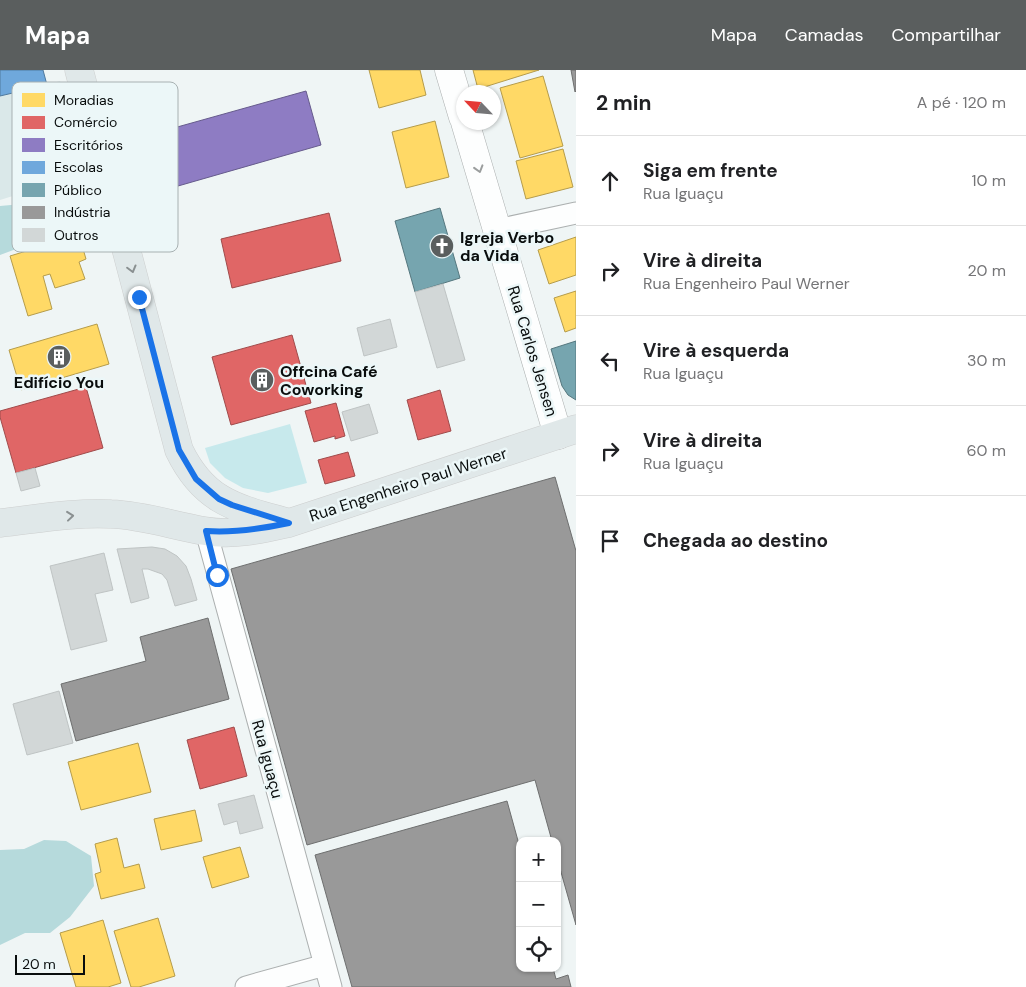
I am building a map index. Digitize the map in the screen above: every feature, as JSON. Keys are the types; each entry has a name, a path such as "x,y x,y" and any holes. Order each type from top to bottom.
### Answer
{"main road":[{"path":"127,252 179,450 196,479 219,499 258,514 289,523"},
{"name":"Rua Engenheiro Paul Werner","path":"0,523 110,514 139,517 206,531 225,533 248,531 289,523 567,432"}],"street":[{"path":"449,70 456,92"},
{"name":"Rua Carlos Jensen","path":"467,130 497,230 567,432"},
{"path":"497,230 576,213"},
{"name":"Rua Iguaçu","path":"206,531 331,987"},
{"path":"246,987 325,965"}],"shaded area":[{"path":"0,70 43,70 46,82 12,82 12,196 0,200"},
{"path":"12,205 12,251 0,255 0,206"},
{"path":"290,424 307,483 268,493 243,488 225,478 210,463 205,448"},
{"path":"44,840 66,841 91,856 94,886 70,917 50,933 25,933 0,945 0,850 24,849"}],"building: Moradias":[{"path":"369,70 420,70 426,95 379,108"},
{"path":"473,70 539,70 491,85 477,85"},
{"path":"543,76 563,146 520,158 501,88"},
{"path":"435,121 449,177 406,188 392,132"},
{"path":"563,149 573,187 526,199 516,161"},
{"path":"576,237 576,275 549,284 538,250"},
{"path":"23,252 84,252 86,259 79,262 85,279 55,288 50,274 43,276 52,309 28,316 10,256"},
{"path":"576,291 576,328 565,332 554,298"},
{"name":"Edifício You","path":"97,324 109,364 21,390 9,350"},
{"path":"138,743 151,792 81,810 68,762"},
{"path":"195,810 202,841 161,850 154,819"},
{"path":"117,838 124,868 139,864 145,888 101,899 95,874 101,872 95,844"},
{"path":"240,847 249,877 212,888 203,857"},
{"path":"158,918 175,976 139,987 131,987 114,931"},
{"path":"103,920 121,983 108,987 76,987 60,933"}],"building: Comércio":[{"path":"329,213 341,261 232,288 221,239"},
{"name":"Offcina Café Coworking","path":"292,335 311,403 231,425 212,357"},
{"path":"86,387 103,448 16,473 0,411"},
{"path":"440,390 451,431 418,440 407,400"},
{"path":"336,403 345,436 335,439 335,436 314,442 305,411"},
{"path":"348,452 355,476 325,484 318,460"},
{"path":"234,727 247,776 200,789 187,740"}],"building: Escritórios":[{"path":"306,91 321,145 178,186 178,127"}],"building: Escolas":[{"path":"0,70 43,70 46,82 12,82 12,93 0,96"}],"building: Público":[{"path":"440,208 460,278 415,292 395,221"},
{"path":"576,341 576,400 568,395 562,386 551,349"}],"building: Indústria":[{"path":"571,70 576,70 575,92"},
{"path":"555,477 576,551 576,925 561,872 561,837 551,837 535,780 307,845 231,569"},
{"path":"208,618 229,699 76,741 61,684 146,661 140,637"},
{"path":"507,801 517,837 516,972 554,972 556,979 568,975 571,987 352,987 315,855"}],"building: Outros":[{"path":"443,284 465,360 437,368 415,292"},
{"path":"390,319 397,347 364,356 357,328"},
{"path":"369,404 378,433 351,441 342,412"},
{"path":"35,468 40,486 21,491 16,473"},
{"path":"152,547 165,549 177,556 186,566 197,600 175,606 167,580 162,574 142,569 149,598 131,603 117,549"},
{"path":"104,553 113,590 95,594 107,641 71,650 50,566"},
{"path":"59,691 73,743 27,755 13,704"},
{"path":"254,795 263,828 240,834 237,821 224,825 218,804"}],"place":[{"name":"Igreja Verbo da Vida","path":"442,246"},
{"name":"Edifício You","path":"59,357"},
{"name":"Offcina Café Coworking","path":"262,380"}],"route":[{"path":"139,297 179,450 196,479 219,499 258,514 289,523 248,531 225,533 206,531 217,575"}]}
